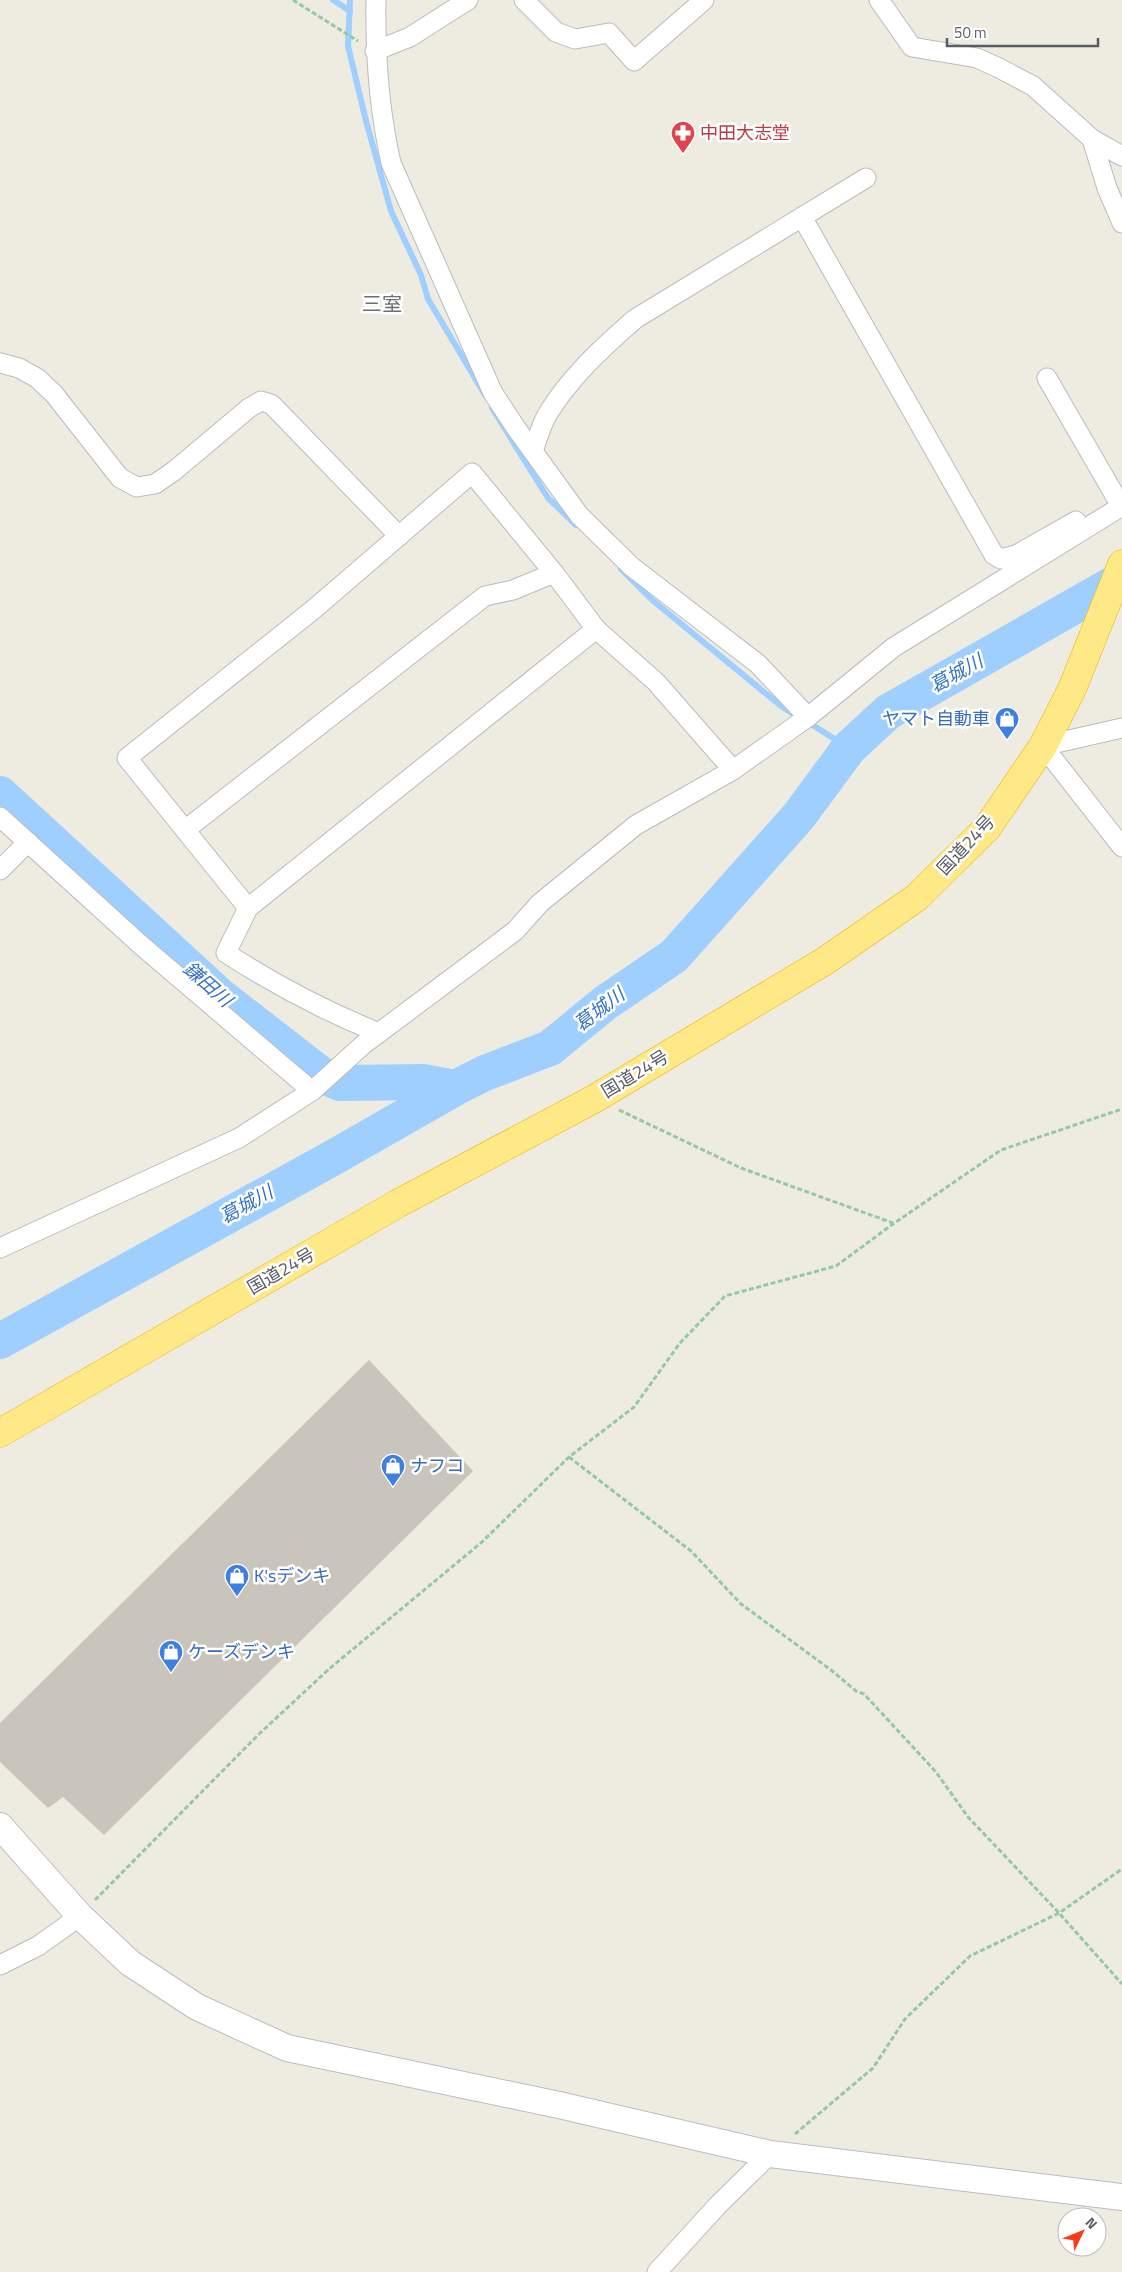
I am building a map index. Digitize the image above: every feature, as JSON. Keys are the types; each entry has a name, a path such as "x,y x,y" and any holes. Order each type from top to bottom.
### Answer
{"highway":[{"name":"国道24号","path":"0,1433 397,1204 594,1099 825,961 916,898 987,828 1043,746 1072,689 1122,564"}],"street":[{"path":"376,0 375,51 383,127 391,163 494,393 579,515 626,560 758,664 808,717"},
{"path":"375,51 410,37 468,0"},
{"path":"524,0 556,32 574,39 609,33 634,61 704,0"},
{"path":"879,0 912,47 977,58 999,68 1033,86 1092,139 1122,156"},
{"path":"1092,139 1107,188 1122,223"},
{"path":"533,451 546,416 569,384 604,346 635,319 866,178"},
{"path":"802,217 994,555 1001,559 1016,555 1084,517 1119,508"},
{"path":"0,363 19,368 37,378 54,394 120,478 137,487 155,484 174,471 249,408 261,401 266,402 279,412 399,536"},
{"path":"1047,378 1119,508"},
{"path":"248,908 127,758 314,609 472,473 554,573 596,629 656,682 733,770"},
{"path":"0,1248 238,1138 312,1091 371,1038 515,930 540,903 636,825 733,770 808,717 894,647 1119,508"},
{"path":"185,830 485,596 513,590 554,573"},
{"path":"371,1038 263,977 226,953 248,908 596,629"},
{"path":"1122,728 1043,746 1122,847"},
{"path":"0,818 142,946 312,1091"},
{"path":"0,870 28,842"},
{"path":"0,1826 80,1916 130,1963 198,2007 287,2048 559,2105 770,2154 1122,2197"},
{"path":"0,1965 38,1946 80,1916"},
{"path":"657,2272 718,2205 770,2154"}],"path":[{"path":"293,0 375,51"},
{"path":"594,1099 741,1168 894,1224"},
{"path":"80,1916 150,1842 272,1722 329,1669 482,1542 569,1457 634,1407 680,1343 725,1296 836,1266 1001,1150 1122,1109"},
{"path":"569,1457 691,1551 741,1604 831,1670 856,1691 864,1694 936,1772 968,1817 1059,1913 1122,1984"},
{"path":"770,2154 873,2068 905,2019 970,1956 1059,1913 1122,1869"}],"building":[{"name":"K'sデンキ","path":"369,1360 473,1471 104,1835 63,1797 48,1808 0,1762 0,1723"}],"waterway":[{"path":"333,0 350,11"},
{"path":"350,0 348,46 391,211 421,275 428,299 485,395"},
{"path":"492,408 548,498 576,525"},
{"path":"621,569 651,599 781,706 795,715"},
{"name":"葛城川","path":"0,1341 329,1160 455,1088 485,1073 550,1048 605,1003 674,956 798,817 849,748 888,712 1122,579"},
{"path":"806,721 849,748"},
{"name":"鎌田川","path":"0,794 220,996 323,1076 340,1083 423,1082 455,1088"}],"place":[{"name":"中田大志堂","path":"683,154"},
{"name":"ヤマト自動車","path":"1007,740"},
{"name":"ナフコ","path":"393,1487"},
{"name":"K'sデンキ","path":"237,1597"},
{"name":"ケーズデンキ","path":"171,1673"}],"district":[{"name":"三室","path":"382,304"}]}
